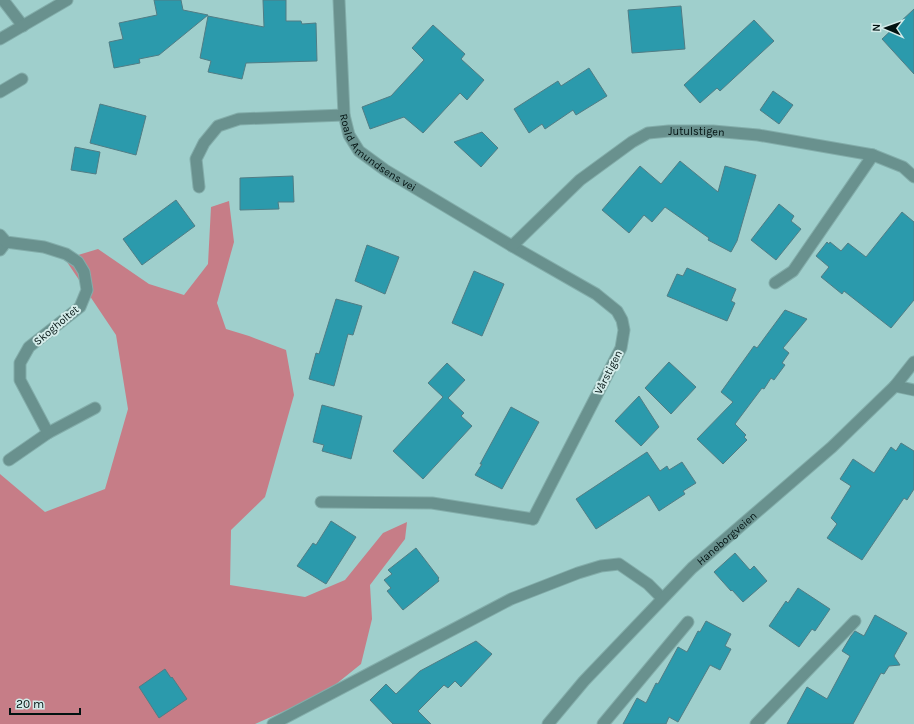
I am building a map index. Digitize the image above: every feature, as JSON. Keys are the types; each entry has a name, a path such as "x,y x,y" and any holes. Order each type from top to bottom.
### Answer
{"street":[{"path":"3,0 23,26"},
{"path":"0,39 66,0"},
{"name":"Roald Amundsens vei","path":"339,0 344,115 349,135 359,152 385,170 512,246"},
{"path":"0,92 22,79"},
{"path":"199,187 196,159 204,143 218,126 239,119 344,115"},
{"name":"Jutulstigen","path":"512,246 580,180 632,142 648,133 669,131 713,131 758,135 873,155 903,167 914,177"},
{"path":"775,283 792,271 873,155"},
{"name":"Skogholtet","path":"2,243 44,247 66,254 78,262 84,272 87,290 80,307 29,347 20,363 20,380 48,433"},
{"name":"Vårstigen","path":"321,502 432,503 533,519 621,348 624,330 622,320 617,311 596,294 512,246"},
{"name":"Haneborgveien","path":"548,724 584,681 692,568 832,447 895,386 914,362"},
{"path":"895,386 914,390"},
{"path":"9,460 48,433 95,408"},
{"path":"273,724 511,599 578,573 601,566 619,564 648,584 662,598"},
{"path":"756,724 855,621"},
{"path":"603,724 688,622"}],"shaded area":[{"path":"229,201 234,242 217,303 226,329 286,350 294,395 265,497 231,530 230,585 305,597 345,580 383,533 407,522 405,539 370,585 372,619 361,664 325,693 255,724 0,724 0,474 45,512 105,489 128,409 116,335 65,259 98,249 149,284 184,295 208,264 211,207"}],"building":[{"path":"154,0 181,0 183,10 208,15 159,55 139,59 140,63 114,68 109,42 123,39 119,23 157,15"},
{"path":"263,0 286,0 286,21 301,21 302,24 316,23 317,61 246,63 242,79 208,72 211,61 200,58 208,16 264,27"},
{"path":"681,6 685,49 632,53 628,10"},
{"path":"914,9 914,74 882,39"},
{"path":"754,20 774,41 720,91 717,88 700,103 684,85"},
{"path":"433,25 465,54 461,59 484,80 467,100 460,93 423,133 404,117 370,129 362,107 391,96 424,60 412,48"},
{"path":"589,68 607,96 576,115 573,110 545,129 542,124 529,133 514,109 558,81 561,86"},
{"path":"773,91 793,105 779,124 760,110"},
{"path":"100,104 146,116 136,155 90,143"},
{"path":"482,132 498,148 481,167 454,142"},
{"path":"75,147 100,152 96,174 71,170"},
{"path":"680,161 718,192 725,166 756,175 737,241 731,252 708,240 709,238 665,207 652,222 644,215 629,233 602,210 640,166 661,184"},
{"path":"293,176 294,202 278,202 279,209 240,210 240,178"},
{"path":"176,200 195,226 142,265 123,239"},
{"path":"779,204 794,216 791,221 801,229 776,260 751,240"},
{"path":"902,212 914,222 914,300 891,328 844,291 842,294 821,277 829,267 816,256 827,242 829,244 830,242 841,251 848,243 866,257"},
{"path":"367,245 399,257 385,294 355,281"},
{"path":"687,268 736,289 731,301 735,303 727,321 667,296 677,274 683,276"},
{"path":"474,271 504,284 482,336 452,323"},
{"path":"336,299 362,306 353,335 348,334 334,386 309,379 316,353 319,354"},
{"path":"785,310 807,319 783,348 789,353 782,363 785,365 774,380 771,378 764,389 762,388 735,424 746,435 744,437 747,440 723,464 697,439 733,402 721,392 754,346 757,348"},
{"path":"669,362 696,387 671,414 645,388"},
{"path":"447,363 465,380 448,398 464,413 461,416 472,426 423,479 393,451 443,397 428,383"},
{"path":"639,396 659,427 641,446 615,421"},
{"path":"322,405 362,416 351,459 322,451 324,445 313,442"},
{"path":"511,407 539,422 502,489 475,475"},
{"path":"901,443 914,451 914,489 907,500 904,498 862,560 827,538 837,524 831,518 851,486 840,479 853,459 874,473 891,447 896,451"},
{"path":"647,452 660,471 667,466 669,470 682,462 696,483 683,491 685,494 659,511 649,495 596,529 576,499"},
{"path":"331,521 356,537 326,584 297,566 313,543 316,545"},
{"path":"416,548 439,578 439,581 403,610 387,591 391,588 384,580 392,574 388,570"},
{"path":"735,553 750,570 754,566 767,581 743,602 714,572"},
{"path":"798,588 830,609 815,631 812,629 799,647 769,626 786,601 788,603"},
{"path":"875,615 907,633 894,656 900,665 889,666 884,674 881,673 853,724 787,724 807,687 827,699 850,656 842,651 855,631 864,636"},
{"path":"706,621 731,634 725,646 731,649 720,670 710,665 678,722 669,717 666,724 623,724 637,698 646,703 656,683 658,684 678,647 687,652 698,631 700,632"},
{"path":"476,641 492,654 461,687 455,681 448,688 444,685 418,711 431,724 393,724 370,700 386,684 396,694 420,671"},
{"path":"165,669 187,699 159,718 139,687"}]}
